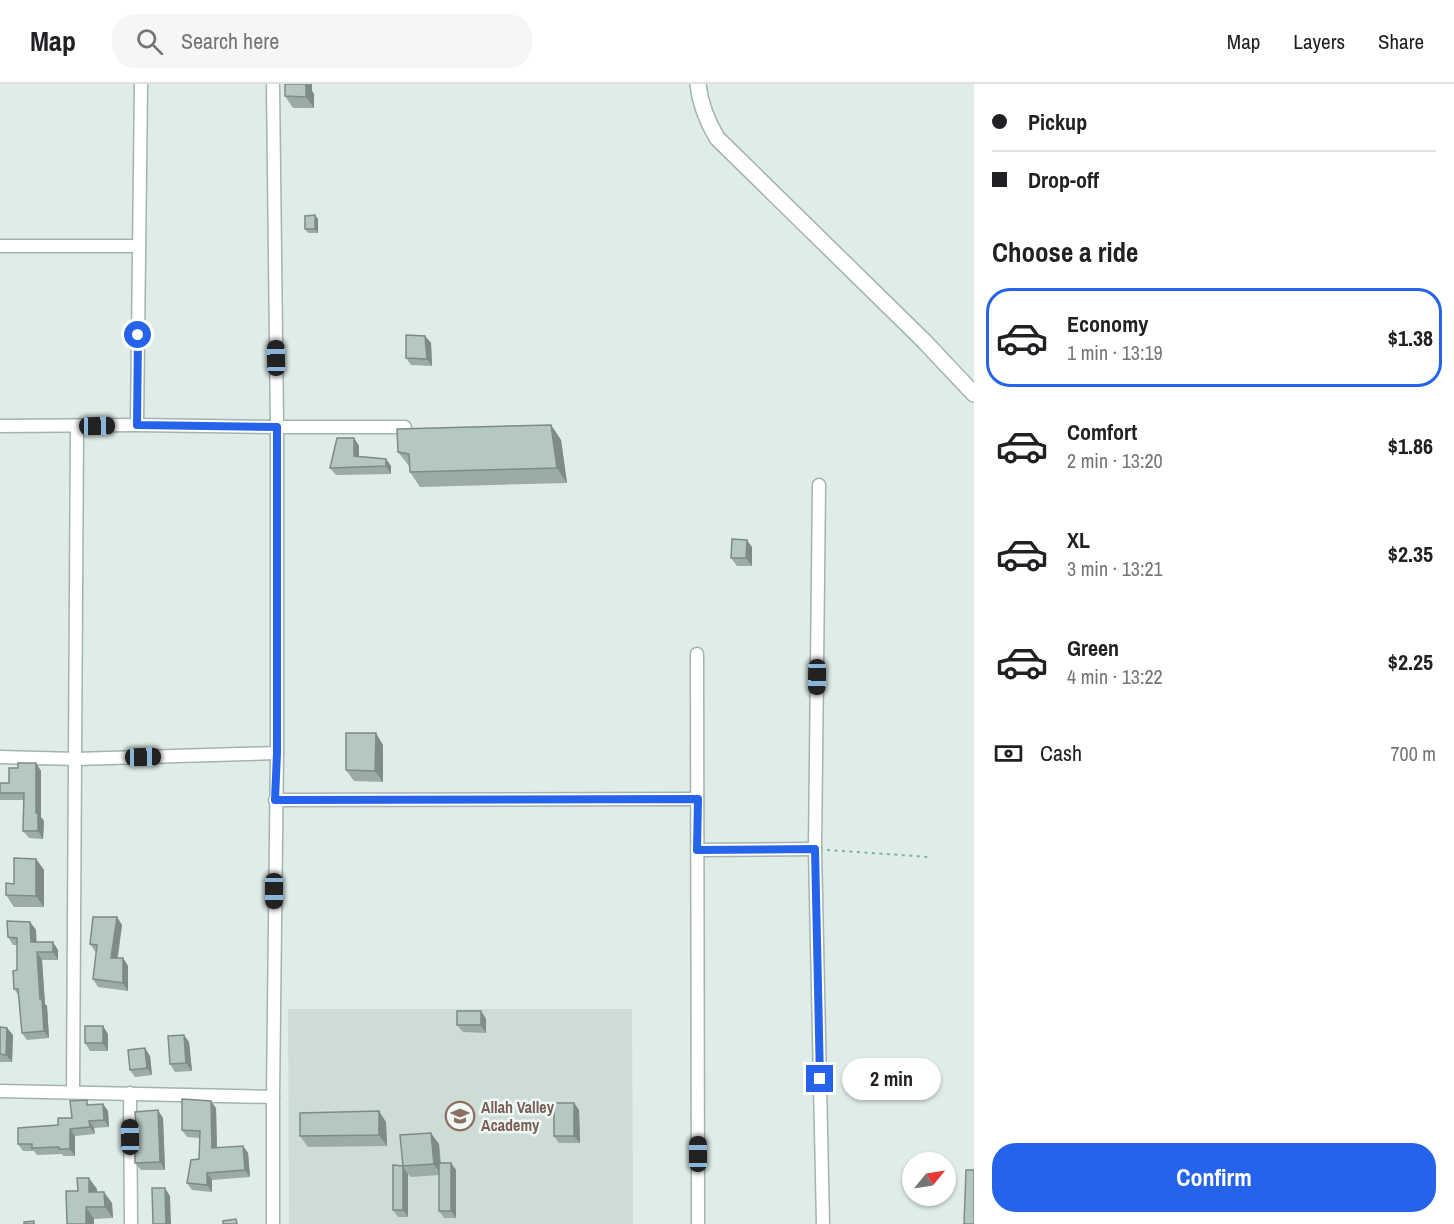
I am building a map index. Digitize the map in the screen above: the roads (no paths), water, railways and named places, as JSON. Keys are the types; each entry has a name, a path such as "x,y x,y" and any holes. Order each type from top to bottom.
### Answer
{"street":[{"path":"137,425 141,84"},
{"path":"273,84 277,427 273,1224"},
{"path":"698,84 705,114 717,138 924,341 974,394"},
{"path":"0,246 139,246"},
{"path":"0,426 405,427"},
{"path":"73,1092 77,426"},
{"path":"819,485 815,849 823,1224"},
{"path":"697,654 698,1224"},
{"path":"0,757 76,759 277,753"},
{"path":"275,800 698,799"},
{"path":"697,850 815,849"},
{"path":"0,1091 273,1097"},
{"path":"130,1093 131,1224"}],"place":[{"name":"Allah Valley Academy","path":"460,1116"}]}
